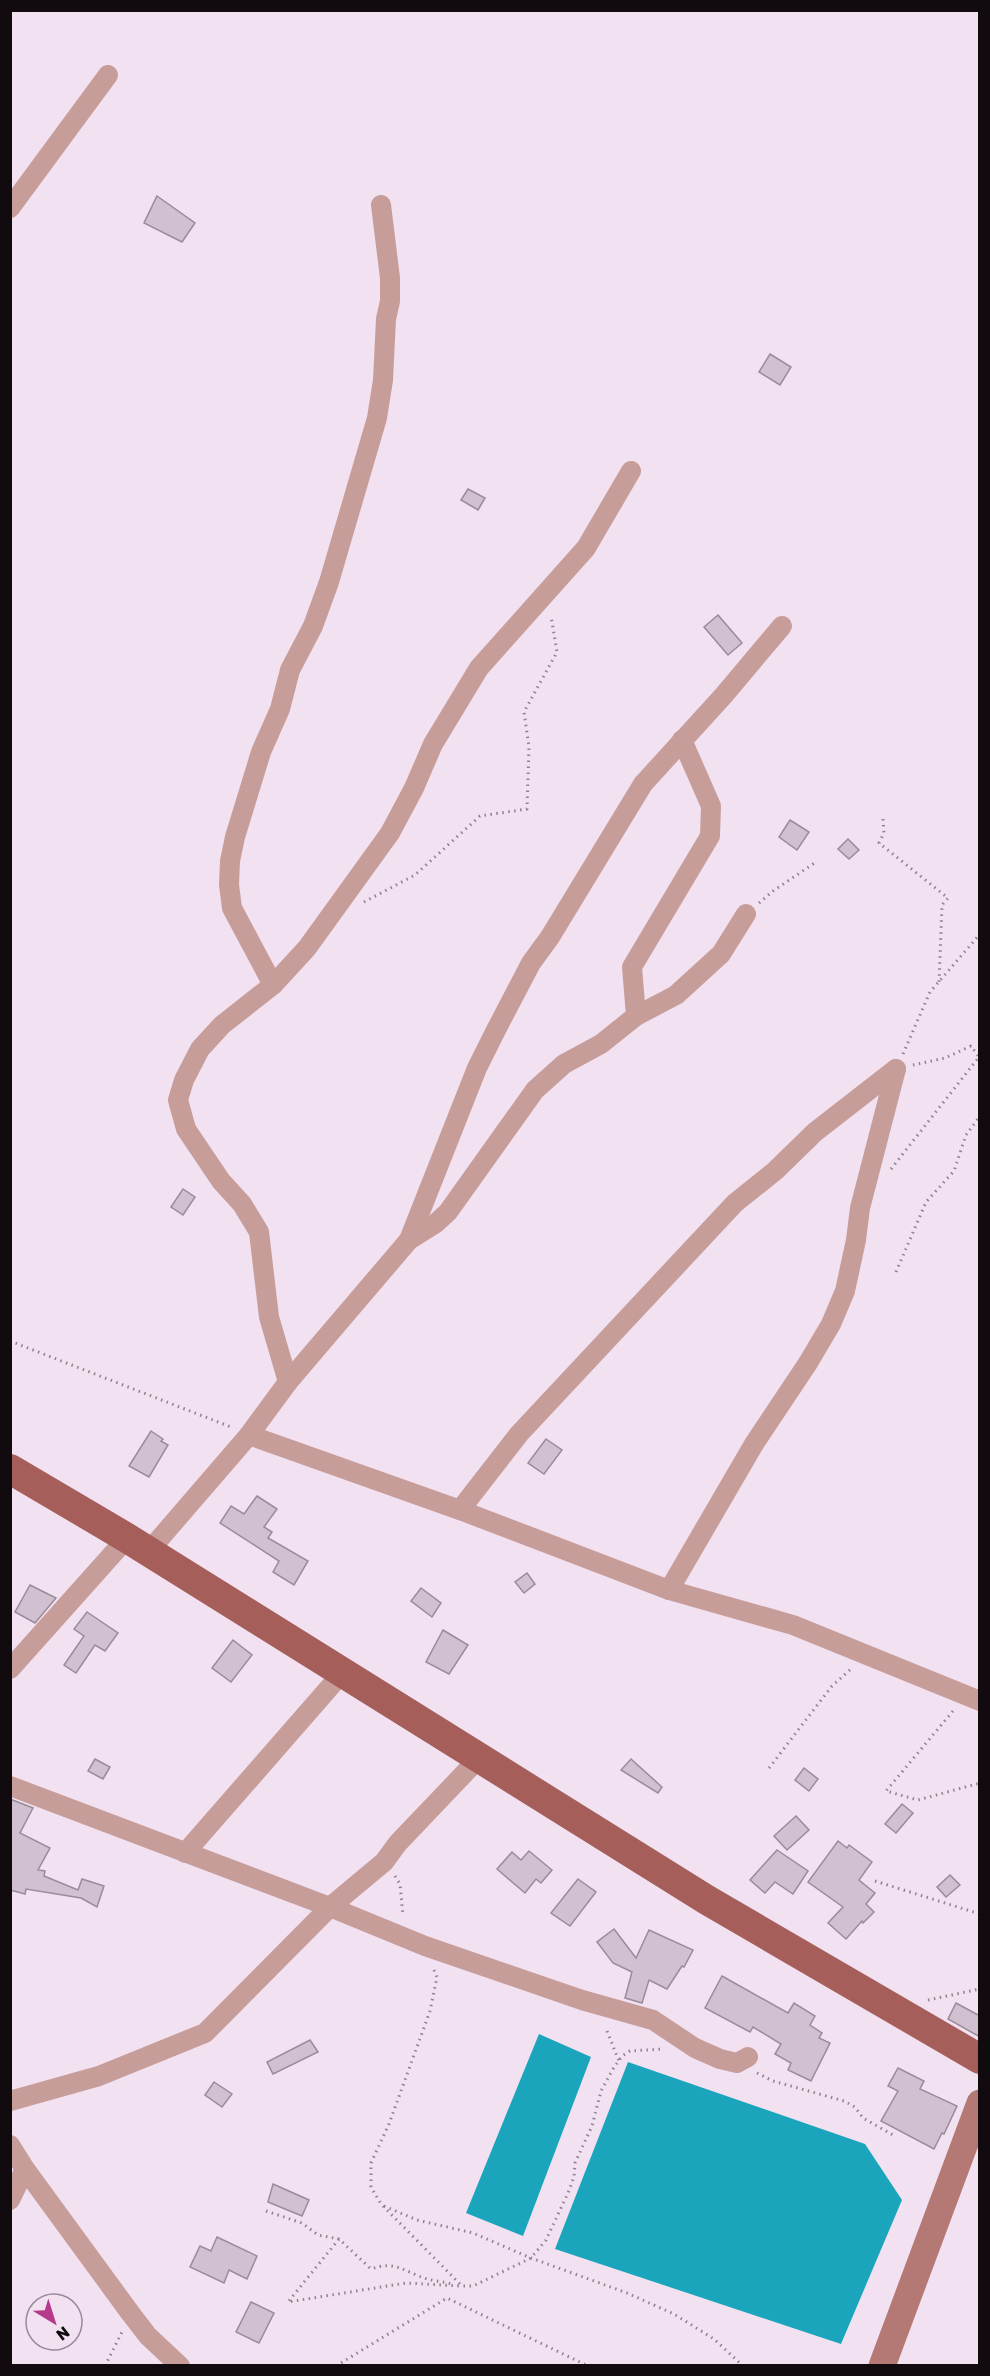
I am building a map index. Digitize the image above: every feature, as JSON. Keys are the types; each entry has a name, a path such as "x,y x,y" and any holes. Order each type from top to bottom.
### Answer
{"main road":[{"path":"10,1469 138,1544 707,1900 980,2059"},
{"path":"882,2366 980,2103"}],"street":[{"path":"10,208 108,75"},
{"path":"273,985 232,909 229,885 230,861 261,752 280,709 290,670 313,626 329,582 378,418 383,380 386,320 390,301 390,278 381,206"},
{"path":"288,1382 269,1317 259,1232 242,1204 221,1181 186,1129 178,1100 184,1080 200,1049 222,1025 273,985 294,965 390,833 414,788 433,744 479,668 586,548 631,471"},
{"path":"409,1240 477,1068 531,963 550,937 643,784 724,696 782,626"},
{"path":"636,1016 632,967 710,836 711,806 682,740"},
{"path":"10,1669 249,1435 288,1382 409,1240 436,1223 447,1212 535,1090 564,1064 601,1044 636,1016 676,995 704,972 721,954 746,914"},
{"path":"460,1510 519,1434 735,1203 775,1171 815,1132 896,1070"},
{"path":"669,1590 754,1444 831,1324 845,1291 860,1208 896,1070"},
{"path":"249,1435 460,1510 669,1590 793,1625 973,1698"},
{"path":"185,1853 343,1672"},
{"path":"10,2101 99,2076 205,2033 330,1907 384,1862 398,1843 480,1756"},
{"path":"10,1786 330,1907 415,1942 582,2000 653,2020 695,2048 720,2059 742,2060"},
{"path":"10,2145 131,2314 148,2336 180,2366"},
{"path":"10,2200 25,2169"}],"path":[{"path":"325,922 415,875 480,816 527,809 529,747 524,712 557,652 547,592"},
{"path":"883,819 884,833 879,843 948,898 942,905 939,983"},
{"path":"746,914 773,891 816,862"},
{"path":"896,1070 930,992 980,934"},
{"path":"888,1172 980,1057 971,1046 945,1058 896,1070"},
{"path":"896,1272 926,1202 954,1171 966,1135 980,1116"},
{"path":"10,1341 249,1435"},
{"path":"769,1768 832,1686 866,1654"},
{"path":"973,1698 886,1791 918,1800 980,1783"},
{"path":"384,1862 400,1884 404,1923 415,1942 430,1958 437,1977 436,1992 420,2040 389,2124 371,2163 371,2187 381,2204 462,2286"},
{"path":"875,1881 980,1914"},
{"path":"891,2009 980,1989"},
{"path":"607,2031 619,2061"},
{"path":"339,2239 288,2302 406,2283 472,2286 531,2258 546,2240 568,2193 574,2177 575,2163 592,2126 601,2091 619,2061 630,2051 695,2048"},
{"path":"742,2060 773,2081 844,2101 855,2107 863,2118 893,2135"},
{"path":"381,2204 417,2220 473,2233 531,2258 627,2293 674,2314 714,2339 743,2366"},
{"path":"266,2211 302,2223 318,2235 339,2239 370,2269 381,2265 394,2265 426,2278 462,2286"},
{"path":"336,2366 447,2298 588,2366"},
{"path":"105,2366 131,2314"}],"water":[{"path":"539,2034 591,2057 523,2236 466,2213"},
{"path":"628,2062 865,2144 902,2200 841,2344 555,2249"}],"building":[{"path":"157,196 195,223 182,242 144,223"},
{"path":"770,354 791,367 780,385 759,372"},
{"path":"468,489 485,498 478,510 461,500"},
{"path":"718,615 742,643 728,655 704,627"},
{"path":"790,820 809,832 797,850 779,837"},
{"path":"848,839 859,850 849,859 838,849"},
{"path":"183,1189 195,1197 183,1215 171,1207"},
{"path":"151,1431 168,1445 149,1477 129,1466"},
{"path":"546,1439 562,1450 544,1474 528,1463"},
{"path":"257,1496 277,1509 264,1527 272,1532 268,1538 308,1561 294,1585 273,1572 279,1561 220,1523 231,1506 244,1514"},
{"path":"527,1573 535,1584 524,1593 515,1582"},
{"path":"30,1585 56,1598 35,1623 15,1612"},
{"path":"421,1588 441,1603 432,1617 411,1601"},
{"path":"87,1612 118,1633 105,1651 95,1645 76,1673 64,1665 84,1636 74,1629"},
{"path":"443,1630 468,1645 449,1674 426,1662"},
{"path":"233,1640 252,1655 231,1682 212,1668"},
{"path":"95,1759 110,1767 103,1779 88,1771"},
{"path":"631,1759 662,1787 658,1793 621,1770"},
{"path":"804,1768 818,1779 809,1791 795,1780"},
{"path":"10,1799 33,1808 20,1833 50,1848 38,1870 45,1871 44,1876 78,1890 82,1879 104,1886 97,1907 81,1898 26,1889 25,1894 10,1890"},
{"path":"902,1804 913,1813 896,1833 885,1824"},
{"path":"796,1816 809,1830 787,1850 774,1836"},
{"path":"838,1841 847,1848 849,1845 872,1862 859,1880 875,1893 866,1904 874,1912 863,1923 862,1921 846,1939 828,1923 843,1907 808,1882"},
{"path":"777,1850 808,1871 793,1894 775,1882 765,1893 750,1880"},
{"path":"529,1851 552,1870 541,1883 536,1879 525,1893 497,1869 512,1852 521,1860"},
{"path":"950,1875 960,1885 946,1897 937,1887"},
{"path":"578,1879 596,1892 570,1926 551,1913"},
{"path":"614,1929 636,1958 649,1930 693,1950 684,1967 682,1966 667,1989 649,1980 642,2003 625,1998 632,1972 613,1963 597,1942"},
{"path":"722,1976 788,2013 794,2003 815,2016 810,2025 822,2033 819,2038 830,2043 811,2081 788,2070 791,2063 775,2054 781,2044 753,2027 750,2032 705,2008"},
{"path":"956,2003 980,2016 980,2037 948,2019"},
{"path":"310,2040 318,2052 273,2074 267,2062"},
{"path":"898,2068 924,2081 920,2089 957,2106 934,2149 881,2121 898,2091 888,2086"},
{"path":"214,2082 232,2094 222,2107 205,2095"},
{"path":"273,2184 309,2200 302,2216 268,2202"},
{"path":"217,2237 257,2256 247,2279 229,2270 224,2283 190,2267 200,2246 211,2251"},
{"path":"251,2302 274,2313 259,2343 236,2332"}]}
